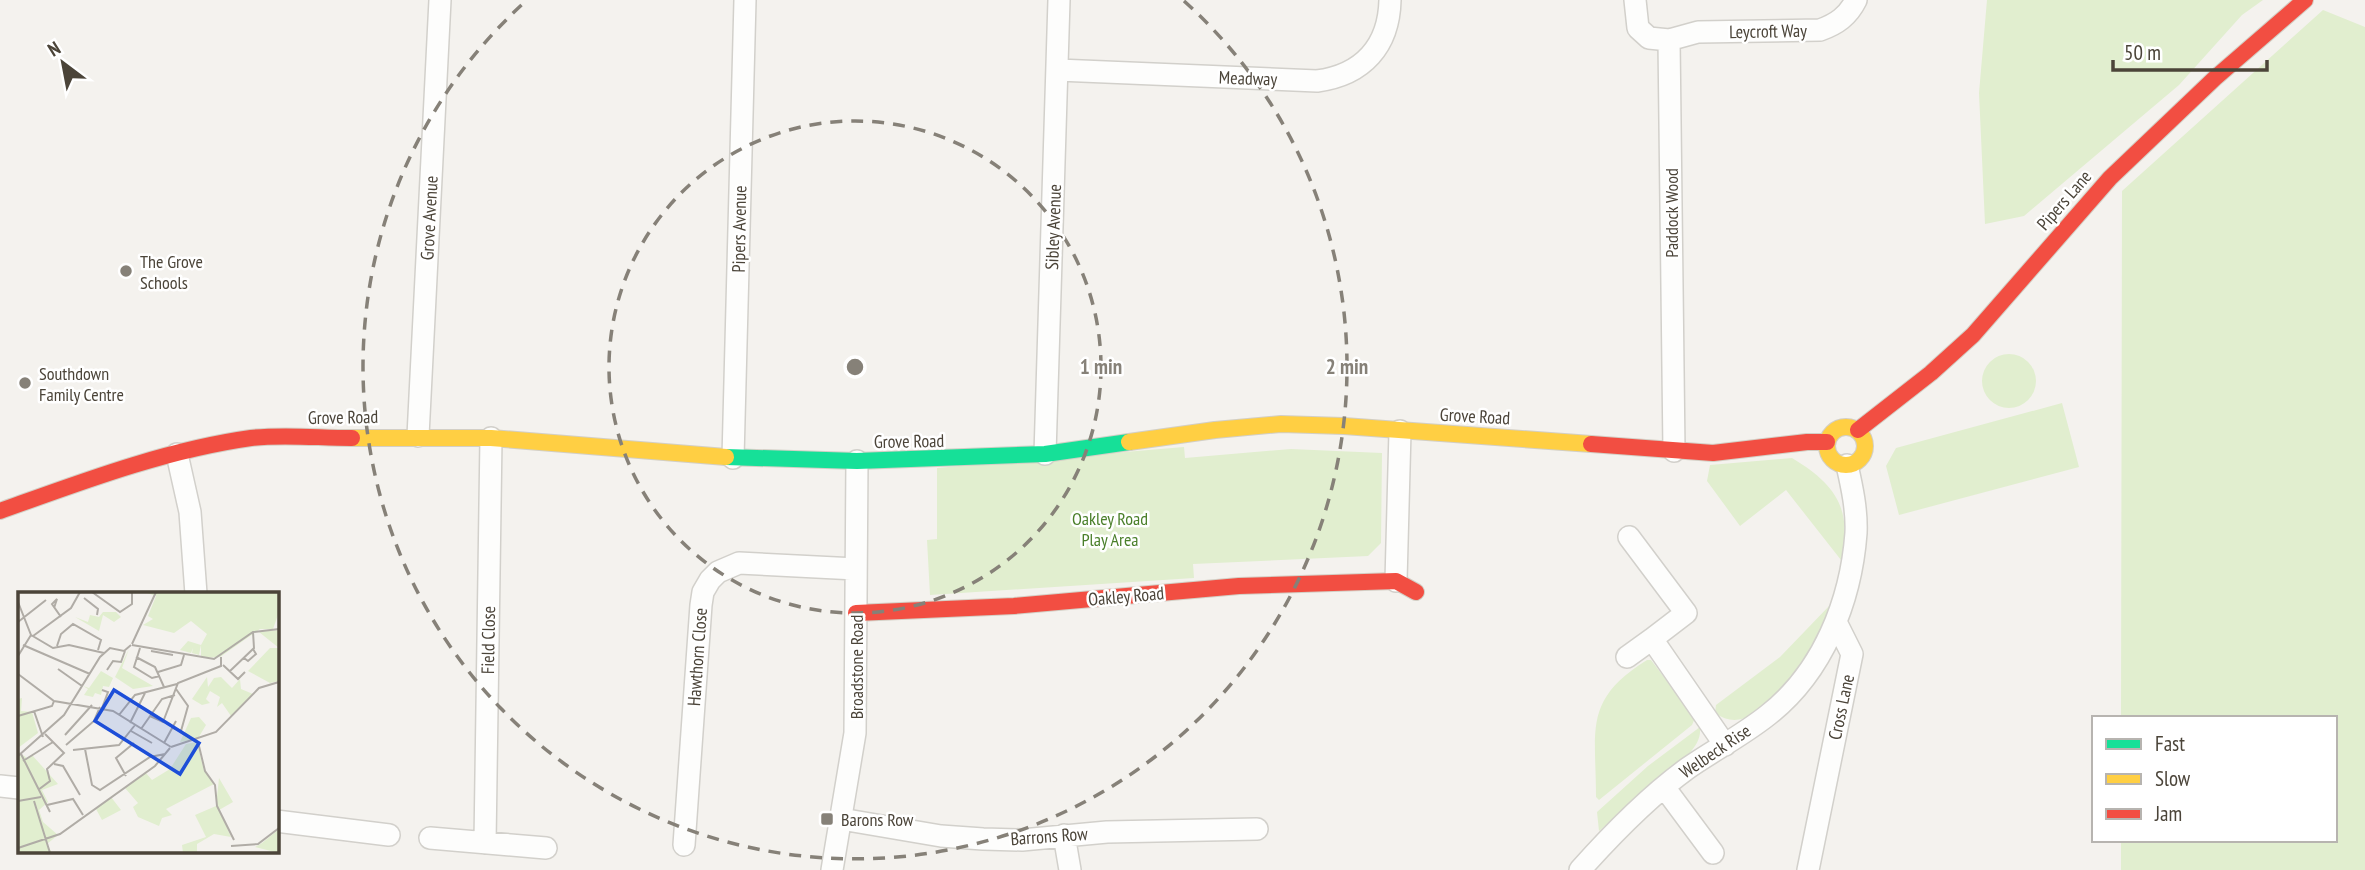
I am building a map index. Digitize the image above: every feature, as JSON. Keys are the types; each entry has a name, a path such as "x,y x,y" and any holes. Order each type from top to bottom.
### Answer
{"street":[{"name":"Grove Avenue","path":"418,436 440,0"},
{"name":"Pipers Avenue","path":"733,458 745,0"},
{"name":"Sibley Avenue","path":"1045,454 1059,0"},
{"name":"Meadway","path":"1058,71 1317,81 1332,79 1367,60 1377,48 1390,16 1390,0"},
{"path":"1635,0 1638,29 1649,38 1670,40"},
{"name":"Leycroft Way","path":"1670,40 1698,32 1820,30 1845,17 1856,0"},
{"name":"Pipers Lane","path":"1858,430 1931,373 1973,335 2110,178 2215,78 2305,0"},
{"name":"Paddock Wood","path":"1670,40 1674,452"},
{"name":"Grove Road","path":"0,511 177,454 252,438 491,438 733,458 857,461 1045,454 1215,430 1281,424 1344,426 1713,453 1827,442 1839,428 1846,426 1858,430"},
{"path":"1827,442 1832,458 1841,464 1858,461 1865,451 1865,440 1858,430"},
{"path":"1400,432 1396,581 1416,592"},
{"name":"Field Close","path":"485,843 491,438"},
{"path":"177,454 190,512 196,592"},
{"name":"Broadstone Road","path":"832,870 855,733 857,461"},
{"path":"1836,622 1844,596 1856,532 1854,497 1847,465"},
{"path":"1626,657 1686,613 1629,537"},
{"name":"Hawthorn Close","path":"684,845 701,605 710,580 718,572 739,564 856,569"},
{"name":"Oakley Road","path":"856,613 1014,606 1239,586 1396,581"},
{"name":"Welbeck Rise","path":"1580,870 1603,844 1664,787 1769,714 1786,699 1806,676 1823,650 1836,622"},
{"name":"Cross Lane","path":"1808,870 1852,654 1836,622"},
{"path":"1652,639 1725,745"},
{"path":"0,786 18,788"},
{"path":"1664,787 1713,853"},
{"name":"Barrons Row","path":"841,819 941,836 1022,840 1065,835 1257,829"},
{"path":"278,821 389,835"},
{"path":"1065,835 1070,870"},
{"path":"430,838 546,848"}],"green space":[{"path":"1987,0 2263,0 2242,15 2179,85 2024,216 1985,224 1979,93"},
{"path":"2323,10 2365,27 2365,870 2121,870 2121,842 2337,842 2337,716 2121,716 2122,191"},
{"path":"2009,354 2028,362 2036,381 2028,400 2009,408 1990,400 1982,381 1990,362"},
{"path":"2062,403 2079,467 1899,515 1886,466 1896,448"},
{"name":"Oakley Road Play Area","path":"1184,447 1185,458 1291,449 1382,453 1381,543 1368,556 1193,564 1194,578 930,595 927,540 937,539 937,468"},
{"path":"1792,458 1830,488 1837,499 1844,526 1841,560 1786,490 1740,526 1707,481 1710,465"},
{"path":"1831,604 1832,609 1814,643 1785,686 1768,704 1751,716 1733,720 1715,713 1716,705 1780,657"},
{"path":"1651,660 1695,718 1692,725 1599,800 1596,797 1595,734 1603,703 1626,675"},
{"path":"1700,727 1699,738 1689,754 1599,831 1597,812 1648,766"}],"traffic: fast":[{"path":"726,457 857,461 1045,454 1129,442"}],"traffic: slow":[{"path":"1129,442 1281,424 1591,444"},
{"path":"1846,427 1860,432 1865,446 1860,460 1846,465 1832,460 1827,446 1832,432 1846,427"},
{"path":"352,438 491,438 726,457"}],"traffic: jam":[{"path":"1858,430 1931,373 1973,335 2110,178 2215,78 2305,0"},
{"path":"0,511 124,468 219,443 276,436 352,438"},
{"path":"1591,444 1713,453 1827,442"},
{"path":"856,613 1014,606 1239,586 1396,581 1416,592"}],"place":[{"name":"The Grove Schools","path":"126,271"},
{"name":"Southdown Family Centre","path":"25,383"},
{"name":"Barons Row","path":"827,819"}]}
